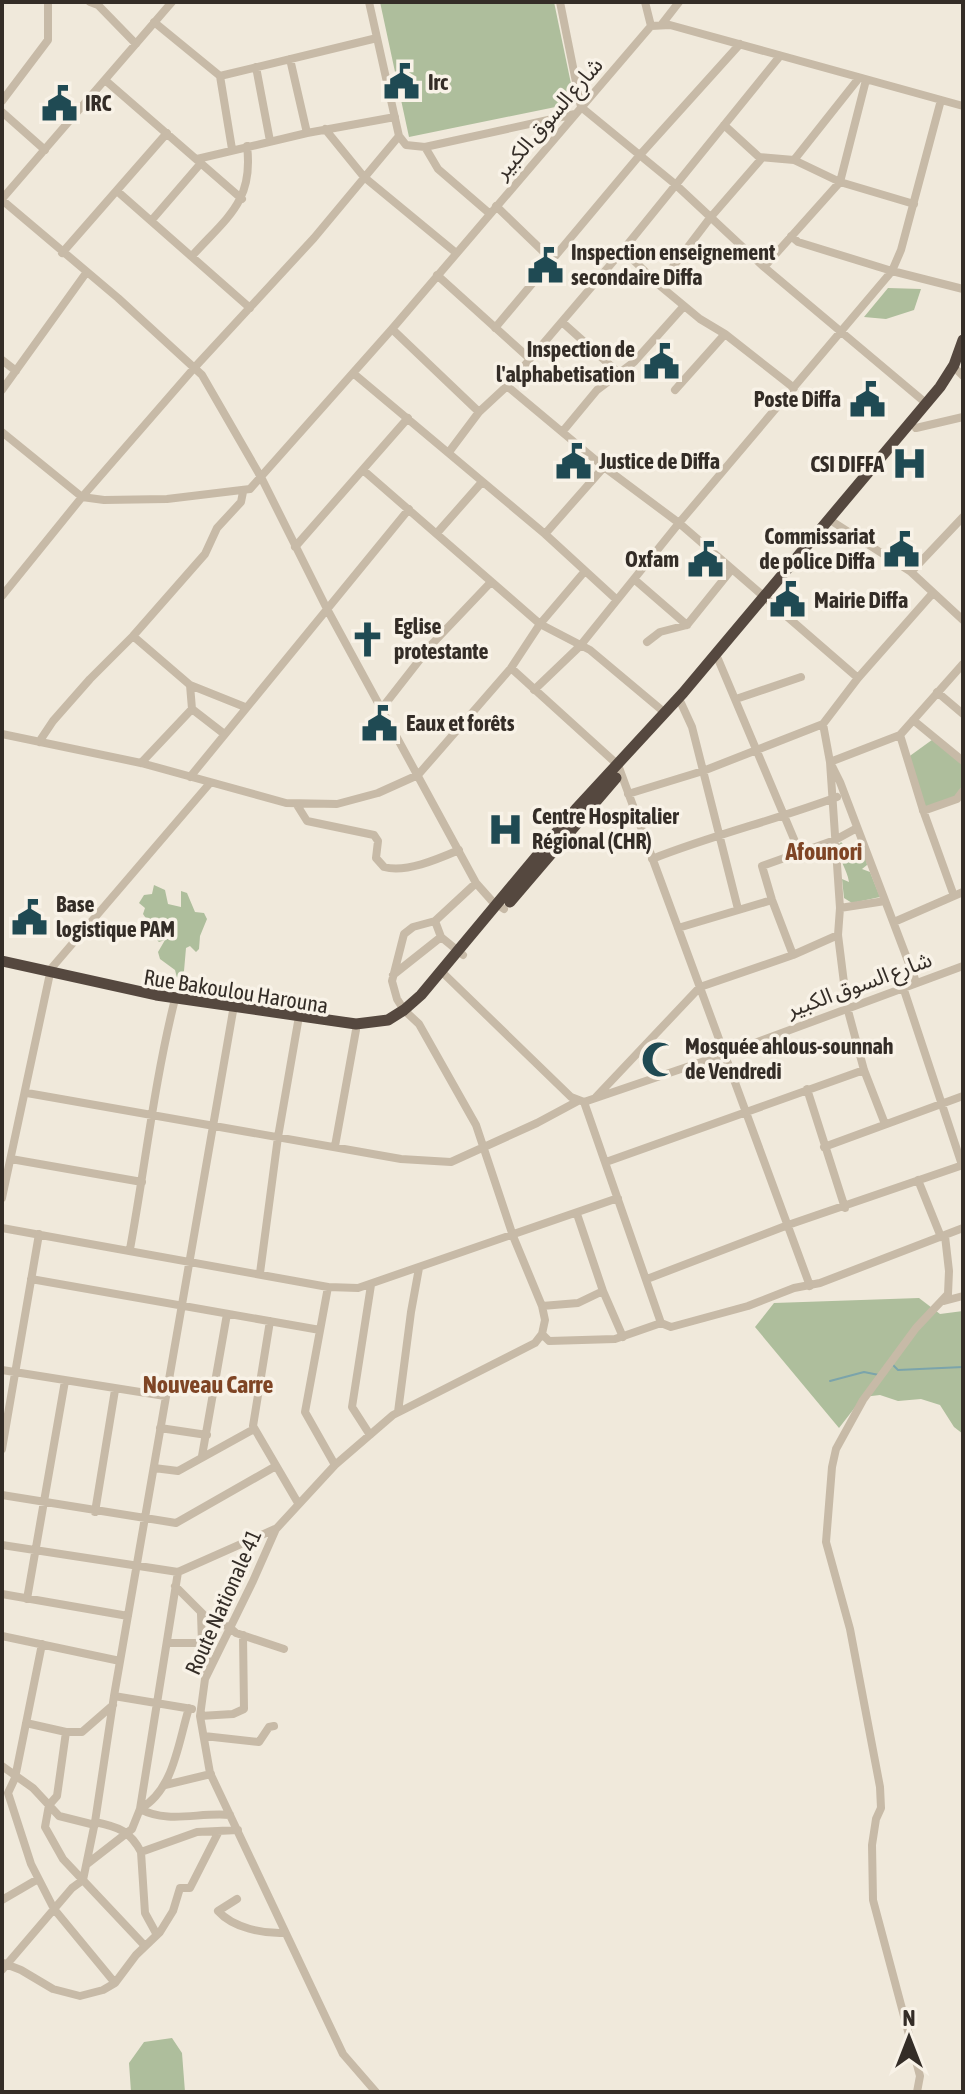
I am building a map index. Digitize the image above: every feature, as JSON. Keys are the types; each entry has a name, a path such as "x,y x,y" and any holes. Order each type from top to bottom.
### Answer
{"highway":[{"path":"833,522 927,404 954,365 963,340"},
{"path":"619,768 664,712 916,428 961,369"},
{"path":"619,768 681,703 766,598"},
{"name":"Rue Bakoulou Harouna","path":"2,963 174,1003 356,1030 388,1026 407,1012 444,973 501,907 576,809 619,768"},
{"name":"Rue Bakoulou Harouna","path":"49,975 156,995 356,1024 388,1020 407,1012"}],"street":[{"path":"2,101 48,40 48,2"},
{"path":"90,2 98,5 136,44"},
{"path":"172,2 2,200 195,367 262,479 327,609 476,883 501,907"},
{"path":"369,2 399,136 406,145 425,147 578,110"},
{"path":"560,2 578,110 675,184 764,267 927,404"},
{"path":"645,2 651,26 662,24 963,106"},
{"path":"662,24 679,2"},
{"path":"154,22 220,76 232,149"},
{"name":"شارع السوق الكبير","path":"243,492 262,479 651,26"},
{"path":"220,76 377,38"},
{"path":"495,328 639,156 740,44"},
{"path":"449,452 479,412 507,386 623,250 780,56"},
{"path":"290,59 307,133"},
{"path":"256,67 270,141"},
{"path":"794,160 862,79"},
{"path":"764,267 840,182 862,79"},
{"path":"105,80 242,199"},
{"path":"534,690 580,646 679,523 892,271 901,250 941,100"},
{"path":"2,112 45,150"},
{"path":"151,221 199,161 232,149 395,117"},
{"path":"724,125 762,158 794,160 840,182 914,204"},
{"path":"325,129 364,177 455,252"},
{"path":"62,253 167,133"},
{"path":"2,596 82,497 195,367 314,238 399,136"},
{"path":"192,256 242,199 249,177 247,146"},
{"path":"425,147 438,169 489,213"},
{"path":"659,285 710,218 762,158"},
{"path":"117,191 250,308"},
{"path":"496,206 553,261"},
{"path":"791,236 798,242 892,271 963,289"},
{"path":"623,250 700,319 725,334 794,388"},
{"path":"2,390 86,273"},
{"path":"437,275 529,358"},
{"path":"563,431 597,390 620,374 653,343 684,306"},
{"path":"562,322 620,374"},
{"path":"392,329 479,412"},
{"path":"675,390 725,334"},
{"path":"2,360 16,371"},
{"path":"353,373 545,534 617,600"},
{"path":"507,386 604,467 679,523 858,678"},
{"path":"916,428 963,417"},
{"path":"295,547 408,418"},
{"path":"2,432 82,497 104,500 167,499 243,492 241,502 217,528 205,554 133,636 90,679 39,742"},
{"path":"545,534 604,467"},
{"path":"363,470 540,624 600,658 664,712"},
{"path":"437,533 482,482"},
{"path":"190,777 409,509"},
{"path":"911,572 963,517"},
{"path":"833,522 911,572 932,594 961,615"},
{"path":"647,642 660,632 687,625 732,569"},
{"path":"2,734 141,763 297,805 337,804 359,799 418,775 511,668 540,624 585,571"},
{"path":"635,580 687,625"},
{"path":"382,708 432,644 491,582"},
{"path":"628,794 703,771 823,724 858,678 932,594"},
{"path":"133,636 190,685 245,707"},
{"path":"718,659 799,851"},
{"path":"830,762 900,735 963,664"},
{"path":"511,668 619,768 810,1286"},
{"path":"736,699 801,677"},
{"path":"190,685 192,709 223,733"},
{"path":"937,692 963,714"},
{"path":"681,703 692,727 738,909"},
{"path":"141,763 192,709"},
{"path":"913,720 963,761"},
{"path":"823,724 834,798 840,908 838,935 847,1007 864,1070 885,1124"},
{"path":"894,922 958,894 923,811 900,735"},
{"path":"830,762 916,982"},
{"path":"2,1198 27,1093 49,975 210,783"},
{"path":"923,811 957,799 963,791"},
{"path":"652,859 845,795"},
{"path":"297,805 307,821 374,835 378,841 378,863 391,869 434,860 459,850"},
{"path":"793,955 762,866 835,840 857,828"},
{"path":"476,883 435,921 413,927 404,934 392,981 397,999 426,1037 476,1125 513,1236 542,1306 545,1320 542,1334 549,1341 623,1337 661,1323 671,1327 685,1324 748,1306 794,1288 810,1286 962,1229"},
{"path":"678,928 772,900"},
{"path":"840,908 885,901"},
{"path":"435,921 441,937 461,953"},
{"path":"27,1093 401,1159 451,1162 585,1101 700,987 793,955 838,935"},
{"path":"393,975 441,937"},
{"name":"شارع السوق الكبير","path":"585,1101 725,1054 916,982 962,969"},
{"path":"444,973 585,1101 661,1323"},
{"path":"647,1279 788,1225 845,1208 963,1165 903,987"},
{"path":"130,1249 150,1116 174,1003"},
{"path":"218,1833 190,1888 180,1888 173,1911 157,1935 115,1983 80,1996 53,1989 21,1970 3,1966 83,1880 233,1011"},
{"path":"260,1273 278,1137 298,1022"},
{"path":"335,1146 356,1030"},
{"path":"606,1162 864,1070"},
{"path":"807,1089 845,1208"},
{"path":"824,1147 963,1096"},
{"path":"11,1159 142,1182"},
{"path":"917,2092 920,2076 873,1900 872,1845 881,1808 880,1787 850,1629 826,1542 836,1449 863,1400 890,1362 948,1294 949,1271 943,1236 918,1180"},
{"path":"2,1228 348,1289 371,1285 618,1198"},
{"path":"577,1214 603,1291 623,1337"},
{"path":"2,1449 39,1234"},
{"path":"398,1412 419,1268"},
{"path":"31,1279 320,1330"},
{"path":"370,1435 352,1407 371,1285"},
{"path":"328,1287 305,1412 335,1465"},
{"path":"542,1306 578,1303 603,1291"},
{"path":"943,1302 963,1296"},
{"path":"202,1456 227,1314"},
{"path":"270,1321 254,1429 298,1503"},
{"name":"Route Nationale 41","path":"376,2092 343,2054 211,1774 200,1713 205,1679 276,1529 335,1465 398,1412 535,1343 542,1334"},
{"path":"2,1370 165,1396"},
{"path":"27,1599 65,1381"},
{"path":"95,1512 115,1390"},
{"path":"160,1428 207,1435"},
{"path":"154,1468 178,1471 254,1429"},
{"path":"2,1495 176,1523 276,1466"},
{"path":"2,1545 178,1572 276,1529"},
{"path":"86,1865 132,1829 140,1809 178,1572"},
{"path":"175,1586 209,1620 284,1649"},
{"path":"2,1595 128,1616"},
{"path":"201,1614 202,1643 207,1660 205,1679"},
{"path":"26,1723 66,1732 82,1732 113,1700 159,1702 200,1713 233,1714 244,1709 243,1635"},
{"path":"2,1636 120,1661"},
{"path":"167,1643 202,1643"},
{"path":"42,1644 15,1778 8,1793 38,1879 54,1909 115,1983"},
{"path":"140,1809 153,1802 165,1785 189,1708"},
{"path":"204,1736 259,1742 269,1727 274,1726"},
{"path":"66,1732 57,1796 49,1805 45,1827 63,1859 145,1946"},
{"path":"2,1766 33,1788 59,1816 128,1831 141,1852 145,1913 157,1935"},
{"path":"165,1785 211,1774"},
{"path":"140,1809 153,1816 170,1818 208,1813 230,1815"},
{"path":"141,1852 197,1832 238,1830"},
{"path":"2,1900 38,1879"},
{"path":"237,1899 218,1911 237,1924 285,1933"}],"green space":[{"path":"380,2 554,2 575,103 409,137"},
{"path":"888,288 921,289 914,310 886,319 864,317"},
{"path":"936,737 963,762 962,785 960,792 951,800 923,810 907,758"},
{"path":"841,842 845,846 860,843 865,848 867,865 862,869 870,872 880,897 852,903 844,898 842,879 849,882 837,847"},
{"path":"154,885 165,890 168,904 181,907 181,891 187,893 195,912 204,913 207,919 199,949 196,952 190,946 186,948 184,971 177,978 175,970 160,959 158,952 165,940 159,942 156,939 156,933 143,914 145,908 139,903 144,895 152,894"},
{"path":"919,1298 940,1314 963,1311 963,1434 954,1427 940,1405 921,1399 898,1401 880,1395 863,1397 839,1428 755,1327 774,1303"},
{"path":"172,2038 182,2053 185,2092 131,2092 129,2063 144,2042"}],"waterway":[{"path":"893,1365 898,1370 963,1367"},
{"path":"830,1381 864,1372 879,1375"}],"place":[{"name":"Irc","path":"402,82"},
{"name":"IRC","path":"59,103"},
{"name":"Inspection enseignement secondaire Diffa","path":"545,265"},
{"name":"Inspection de l'alphabetisation","path":"661,362"},
{"name":"Poste Diffa","path":"867,399"},
{"name":"Justice de Diffa","path":"573,461"},
{"name":"CSI DIFFA","path":"910,464"},
{"name":"Commissariat de police Diffa","path":"901,549"},
{"name":"Oxfam","path":"705,559"},
{"name":"Mairie Diffa","path":"788,600"},
{"name":"Eglise protestante","path":"368,639"},
{"name":"Eaux et forêts","path":"380,723"},
{"name":"Centre Hospitalier Régional (CHR)","path":"506,829"},
{"name":"Base logistique PAM","path":"30,917"},
{"name":"Mosquée ahlous-sounnah de Vendredi","path":"659,1059"}],"district":[{"name":"Afounori","path":"824,851"},
{"name":"Nouveau Carre","path":"208,1384"}]}
